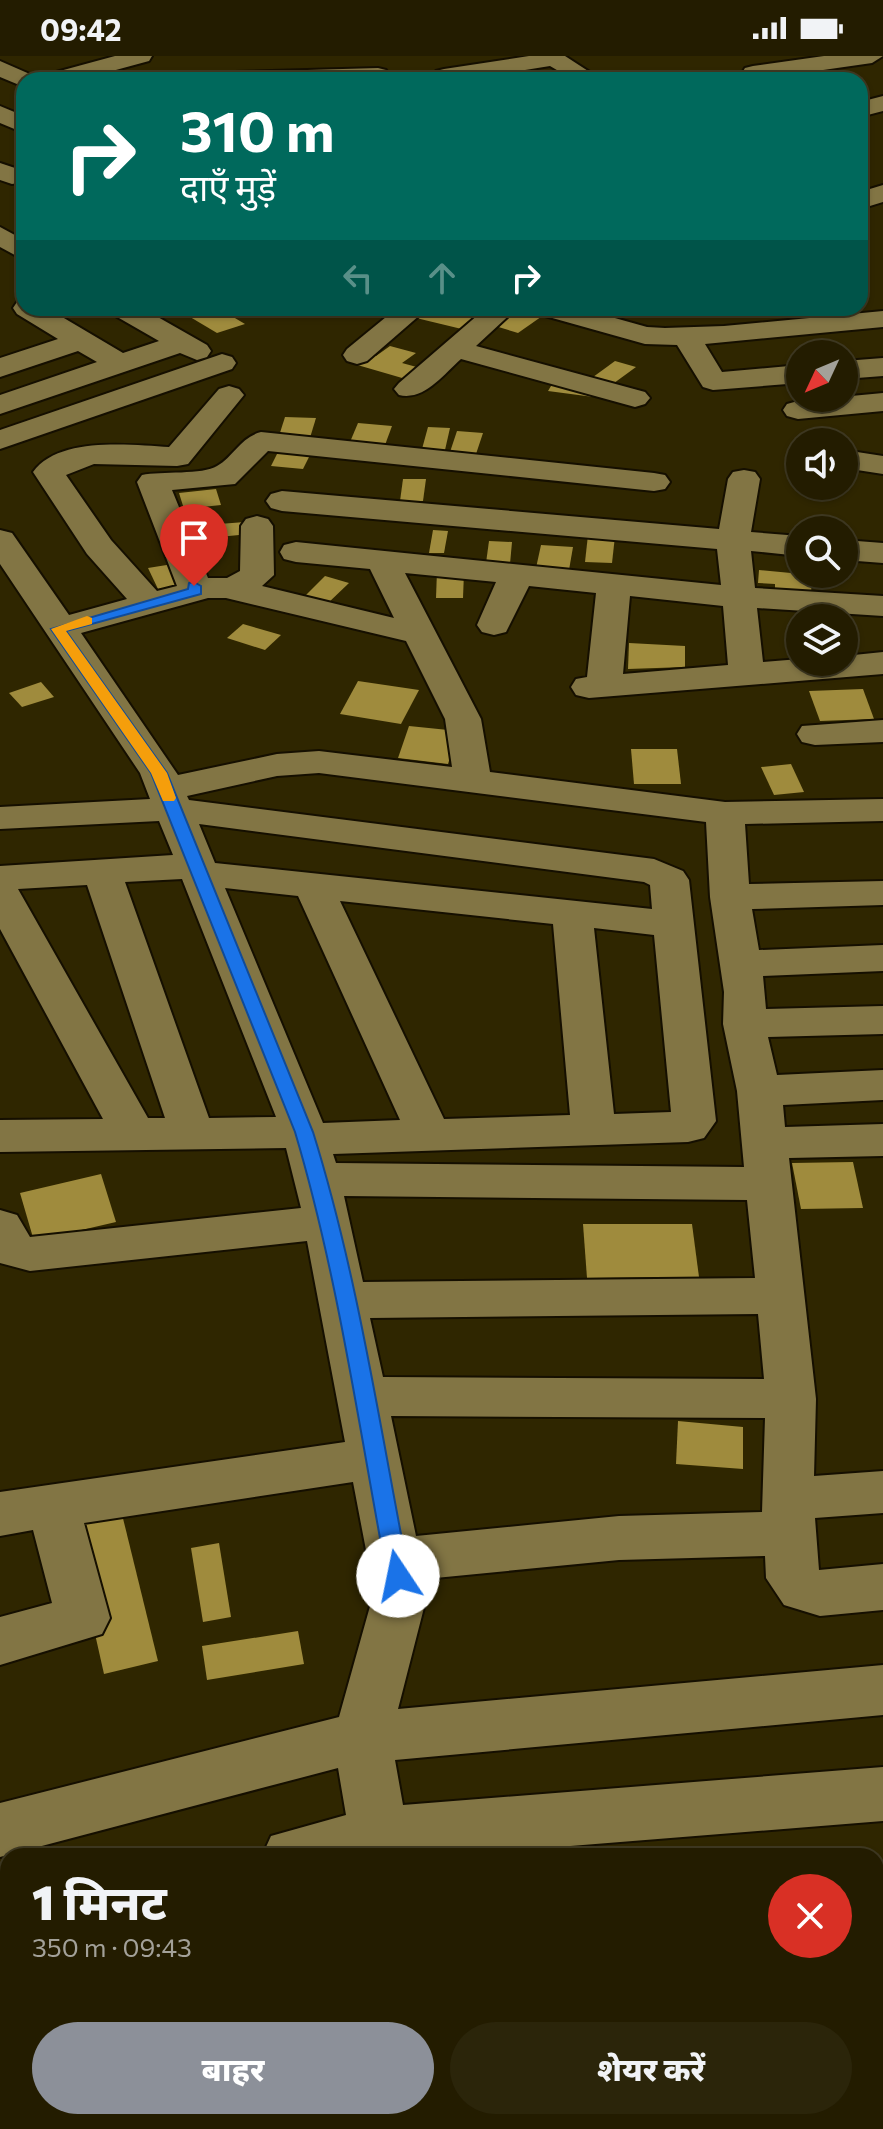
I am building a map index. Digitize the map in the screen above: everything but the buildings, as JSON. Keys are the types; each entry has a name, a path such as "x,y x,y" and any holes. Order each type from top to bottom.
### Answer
{"street":[{"path":"82,72 141,56"},
{"path":"354,56 375,72"},
{"path":"755,72 872,56"},
{"path":"458,72 554,59 576,72"},
{"path":"505,66 514,72"},
{"path":"272,72 315,71"},
{"path":"0,113 16,133"},
{"path":"34,316 120,364"},
{"path":"135,316 230,377"},
{"path":"357,355 404,316"},
{"path":"409,389 494,316"},
{"path":"577,316 645,335 686,337 868,316 883,347"},
{"path":"686,337 720,392 786,377"},
{"path":"0,368 81,340"},
{"path":"2,402 181,343"},
{"path":"455,349 635,398"},
{"path":"858,369 883,367"},
{"path":"7,438 230,377"},
{"path":"153,482 177,457 230,377"},
{"path":"858,404 883,402"},
{"path":"7,438 49,472 99,547 149,603"},
{"path":"153,482 224,477 261,441 654,482"},
{"path":"49,472 65,459 90,453 177,457"},
{"path":"858,461 883,465"},
{"path":"744,479 733,541 747,674"},
{"path":"153,482 196,591"},
{"path":"282,501 786,545"},
{"path":"233,589 257,575 257,526"},
{"path":"0,540 159,773 314,1168 345,1300 401,1592 362,1738 381,1845"},
{"path":"858,551 883,553"},
{"path":"296,552 738,597 883,606"},
{"path":"382,561 463,719 472,779"},
{"path":"494,625 517,574"},
{"path":"614,584 597,686 883,663"},
{"path":"58,629 207,588 233,589 419,634"},
{"path":"815,734 883,731"},
{"path":"0,818 169,799 298,763 472,779 725,813 883,810"},
{"path":"0,1227 5,1244 19,1253 30,1254 429,1135 676,1128 688,1127 694,1121 669,880 663,875 654,871 169,799"},
{"path":"725,813 730,897 745,992 744,1024 759,1091 791,1399 789,1516 793,1578 803,1589 820,1593 883,1587"},
{"path":"0,878 197,870 673,924"},
{"path":"102,872 192,1133"},
{"path":"313,885 429,1135"},
{"path":"0,892 134,1134"},
{"path":"730,897 883,893"},
{"path":"572,913 594,1131"},
{"path":"739,964 883,958"},
{"path":"744,1024 883,1020"},
{"path":"759,1091 883,1085"},
{"path":"0,1136 192,1133 314,1168 767,1164 883,1140"},
{"path":"345,1300 781,1296"},
{"path":"363,1396 791,1399"},
{"path":"0,1514 375,1458"},
{"path":"394,1560 619,1538 789,1516 883,1492"},
{"path":"0,1641 83,1618 54,1508"},
{"path":"0,1830 305,1749 362,1738 883,1690"},
{"path":"357,1848 883,1794"}],"slow traffic":[{"path":"87,621 58,629 159,773 169,798"}],"route":[{"path":"194,586 196,591 58,629 159,773 304,1132 342,1286 398,1576"}]}
